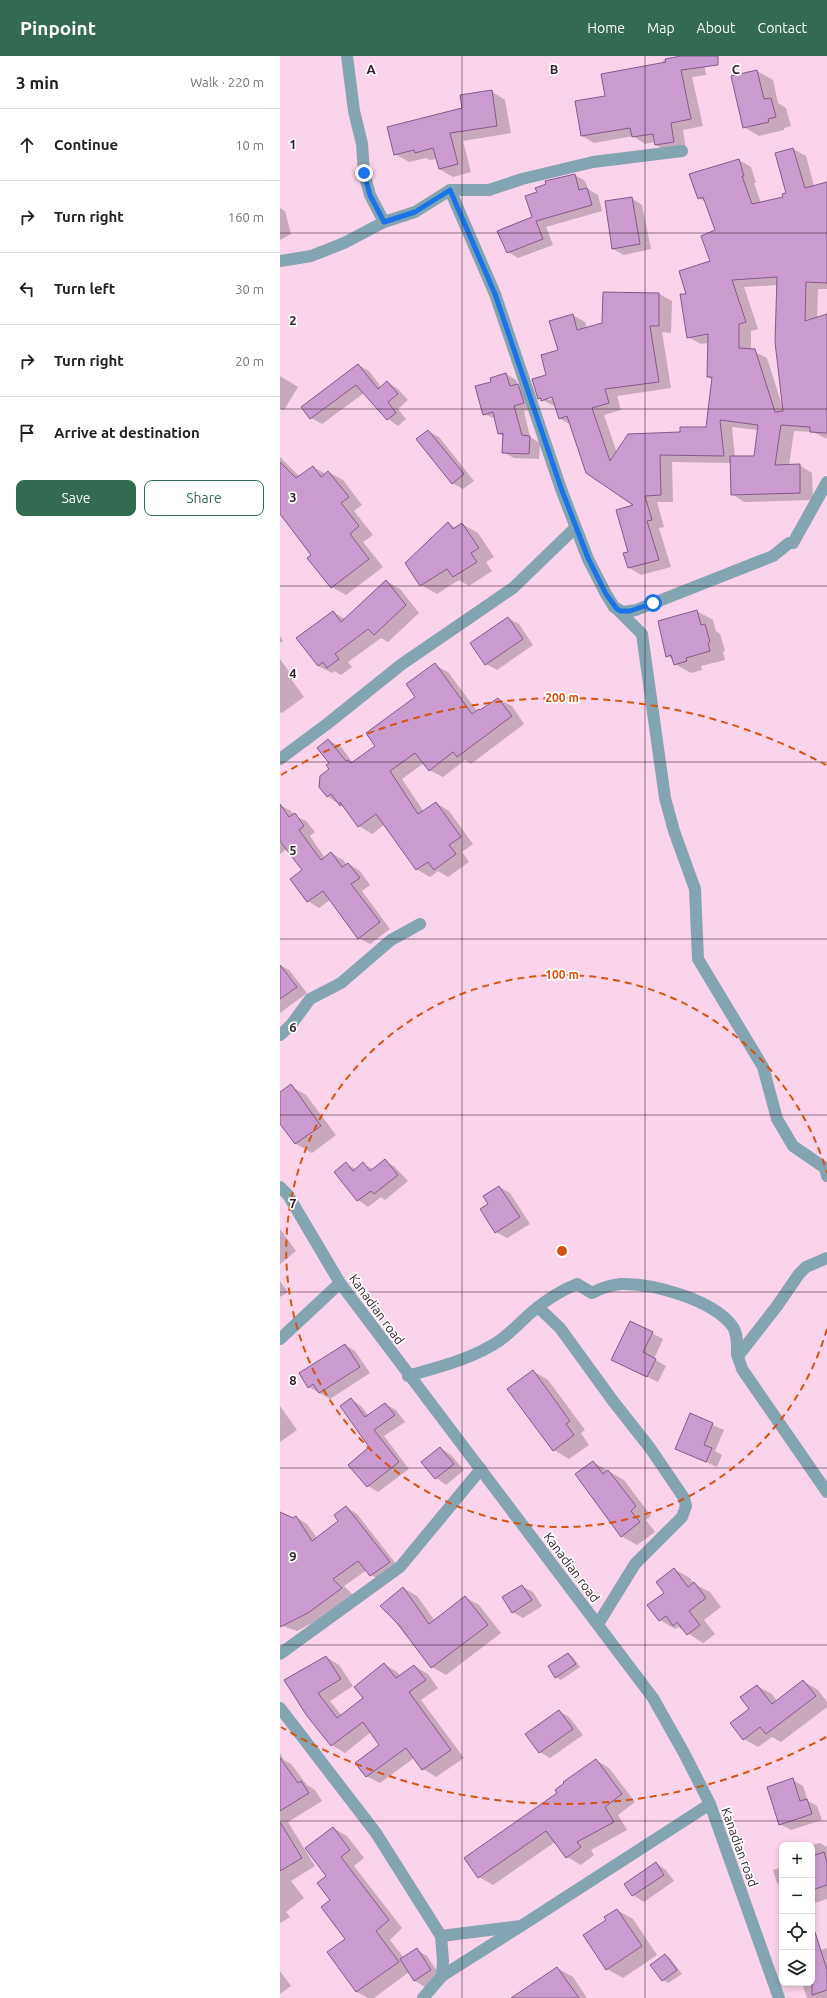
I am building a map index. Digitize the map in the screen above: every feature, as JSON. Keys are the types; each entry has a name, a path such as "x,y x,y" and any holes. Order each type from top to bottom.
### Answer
{"street":[{"path":"347,56 354,111 362,144 364,173 370,195 384,222"},
{"path":"280,261 311,256 344,244 384,222 415,212 450,190 489,190 522,179 593,162 682,151"},
{"path":"450,190 495,294 575,528 606,594 617,609 642,634 665,798 674,831 695,889 698,958 763,1067 777,1119 793,1146 825,1168 827,1176"},
{"path":"617,609 627,612 636,610 773,556 789,543 793,543 827,482"},
{"path":"280,759 327,724 402,664 513,588 575,528"},
{"path":"280,1036 291,1026 310,999 341,983 391,940 420,924"},
{"name":"Kanadian road","path":"280,1187 288,1195 340,1283 408,1376 481,1469 653,1698 684,1753 710,1804 779,1998"},
{"path":"738,1356 799,1274 806,1268 827,1258"},
{"path":"280,1339 340,1283"},
{"path":"408,1376 462,1359 498,1342 517,1327 538,1307 564,1290 577,1284 592,1293 609,1286 623,1284 663,1290 704,1304 728,1321 734,1329 738,1356 742,1369 827,1492"},
{"path":"538,1307 560,1328 613,1401 650,1448 684,1498 686,1506 682,1517 635,1564 598,1624"},
{"path":"280,1654 400,1567 481,1469"},
{"path":"280,1708 376,1833 441,1936 443,1962 442,1976"},
{"path":"423,1998 442,1976 710,1804"},
{"path":"441,1936 521,1926"}],"building":[{"path":"681,56 718,56 718,65 681,70 691,119 671,123 674,142 655,145 653,134 632,137 630,128 581,136 575,101 605,96 601,74 666,62 665,59"},
{"path":"757,70 764,99 771,98 776,117 768,119 769,122 743,128 731,76"},
{"path":"492,90 497,126 450,133 458,164 439,169 433,148 415,153 414,150 394,155 387,127 462,108 460,95"},
{"path":"793,148 805,188 827,182 827,283 806,282 805,321 827,314 827,433 810,432 810,427 781,425 775,465 800,464 800,493 731,495 730,456 754,456 758,425 720,420 724,456 660,455 661,495 645,496 652,520 647,521 659,560 628,568 623,553 628,552 616,510 633,505 586,473 567,416 559,419 552,397 541,401 541,398 538,399 532,379 546,375 541,355 558,350 549,321 573,314 577,330 602,323 603,292 659,293 659,326 650,326 659,382 605,389 609,403 592,408 610,461 628,434 680,432 680,427 706,427 712,377 707,377 708,334 687,338 680,294 686,294 679,271 710,261 701,236 715,230 703,197 698,199 689,174 739,159 744,176 742,176 752,204 783,197 782,194 786,193 775,153","holes":["777,277 775,342 783,411 775,412 755,349 739,348 739,324 746,322 732,280"]},
{"path":"575,174 579,190 587,188 592,205 536,221 543,239 507,253 497,231 532,217 525,196 537,192 535,188 546,184 545,181"},
{"path":"632,197 640,244 612,249 605,201"},
{"path":"358,364 378,389 387,381 398,394 388,402 396,413 387,420 356,385 310,419 301,407"},
{"path":"506,373 510,386 518,384 524,403 514,406 522,435 530,436 529,454 502,453 503,433 498,434 493,412 483,415 475,386 491,382 490,378"},
{"path":"428,430 464,474 452,484 416,439"},
{"path":"280,462 296,478 313,466 321,477 328,471 349,497 341,503 359,526 350,534 369,559 331,588 307,558 311,555 280,514"},
{"path":"448,522 453,529 462,523 479,548 471,553 477,562 453,577 447,569 420,586 405,563"},
{"path":"386,580 406,605 374,635 368,629 335,654 339,659 327,668 323,662 318,666 296,638 333,611 341,622"},
{"path":"697,610 701,625 705,624 710,642 708,643 710,651 686,658 687,661 674,665 671,655 666,657 658,621"},
{"path":"508,617 523,639 485,665 470,643"},
{"path":"435,663 472,714 498,698 512,716 457,757 453,752 429,771 415,753 390,771 418,814 436,802 461,837 449,845 456,854 434,870 428,862 416,870 376,814 358,827 340,802 340,806 331,794 327,797 319,787 320,776 329,769 326,765 329,763 317,748 328,739 346,761 348,760 351,763 375,746 366,733 415,697 406,684"},
{"path":"280,804 289,817 295,813 304,826 299,830 321,860 331,852 342,867 348,863 360,878 351,884 380,922 358,939 323,891 307,902 290,879 302,870 280,841"},
{"path":"280,965 297,987 280,999"},
{"path":"291,1084 321,1126 295,1144 280,1124 280,1092"},
{"path":"385,1159 398,1175 374,1194 371,1191 357,1201 334,1172 346,1162 353,1171 363,1162 370,1171"},
{"path":"499,1186 520,1217 495,1233 480,1209 488,1204 483,1196"},
{"path":"630,1321 653,1332 643,1352 656,1359 647,1377 611,1360"},
{"path":"345,1344 360,1367 319,1393 313,1384 308,1388 299,1373"},
{"path":"533,1370 570,1421 566,1424 574,1435 553,1451 507,1389"},
{"path":"351,1398 365,1417 385,1403 395,1415 374,1430 399,1462 367,1487 348,1465 369,1447 340,1406"},
{"path":"690,1413 713,1423 704,1445 712,1448 706,1462 675,1449"},
{"path":"440,1447 454,1464 435,1479 421,1462"},
{"path":"593,1461 603,1474 608,1470 636,1506 631,1511 640,1522 621,1537 575,1474"},
{"path":"346,1506 390,1562 370,1576 358,1561 333,1579 342,1588 308,1613 280,1627 280,1512 293,1518 296,1516 312,1541 338,1521 334,1515"},
{"path":"674,1568 688,1587 694,1582 706,1598 689,1611 700,1625 687,1635 677,1622 673,1626 666,1616 659,1621 647,1605 664,1593 656,1582"},
{"path":"522,1585 532,1600 512,1613 502,1597"},
{"path":"403,1587 429,1624 465,1596 488,1625 431,1668 398,1624 380,1606"},
{"path":"568,1653 576,1664 555,1678 548,1666"},
{"path":"326,1656 341,1679 318,1693 337,1718 363,1698 354,1687 384,1663 396,1678 414,1665 426,1680 409,1692 451,1750 422,1770 406,1748 366,1777 355,1763 379,1745 363,1722 331,1746 307,1716 284,1680"},
{"path":"803,1680 816,1696 766,1734 760,1727 743,1740 730,1723 749,1709 740,1697 757,1685 772,1704"},
{"path":"559,1710 573,1729 539,1753 525,1734"},
{"path":"280,1758 298,1783 301,1781 309,1793 280,1811"},
{"path":"596,1759 622,1794 605,1807 614,1822 577,1842 581,1847 566,1858 546,1831 478,1878 464,1858 557,1793 555,1790 564,1783 563,1782"},
{"path":"793,1778 800,1801 807,1799 812,1814 779,1825 767,1787"},
{"path":"280,1822 302,1858 280,1871"},
{"path":"333,1827 350,1850 341,1857 389,1920 376,1931 399,1962 356,1992 327,1952 345,1939 321,1907 330,1900 317,1883 326,1876 305,1848"},
{"path":"824,1852 827,1862 827,1885 815,1889 815,1878 815,1855"},
{"path":"656,1862 664,1875 632,1896 624,1884"},
{"path":"617,1909 642,1946 606,1970 583,1935 606,1920 604,1917"},
{"path":"815,1932 827,1970 827,1990 812,1995 812,1986 815,1986"},
{"path":"417,1948 431,1970 414,1981 400,1959"},
{"path":"665,1954 677,1970 662,1981 650,1965"},
{"path":"557,1967 579,1998 511,1998"}],"route":[{"path":"364,173 370,195 384,222 415,212 450,190 495,294 575,528 588,558 606,594 617,609 627,612 653,603"}]}
